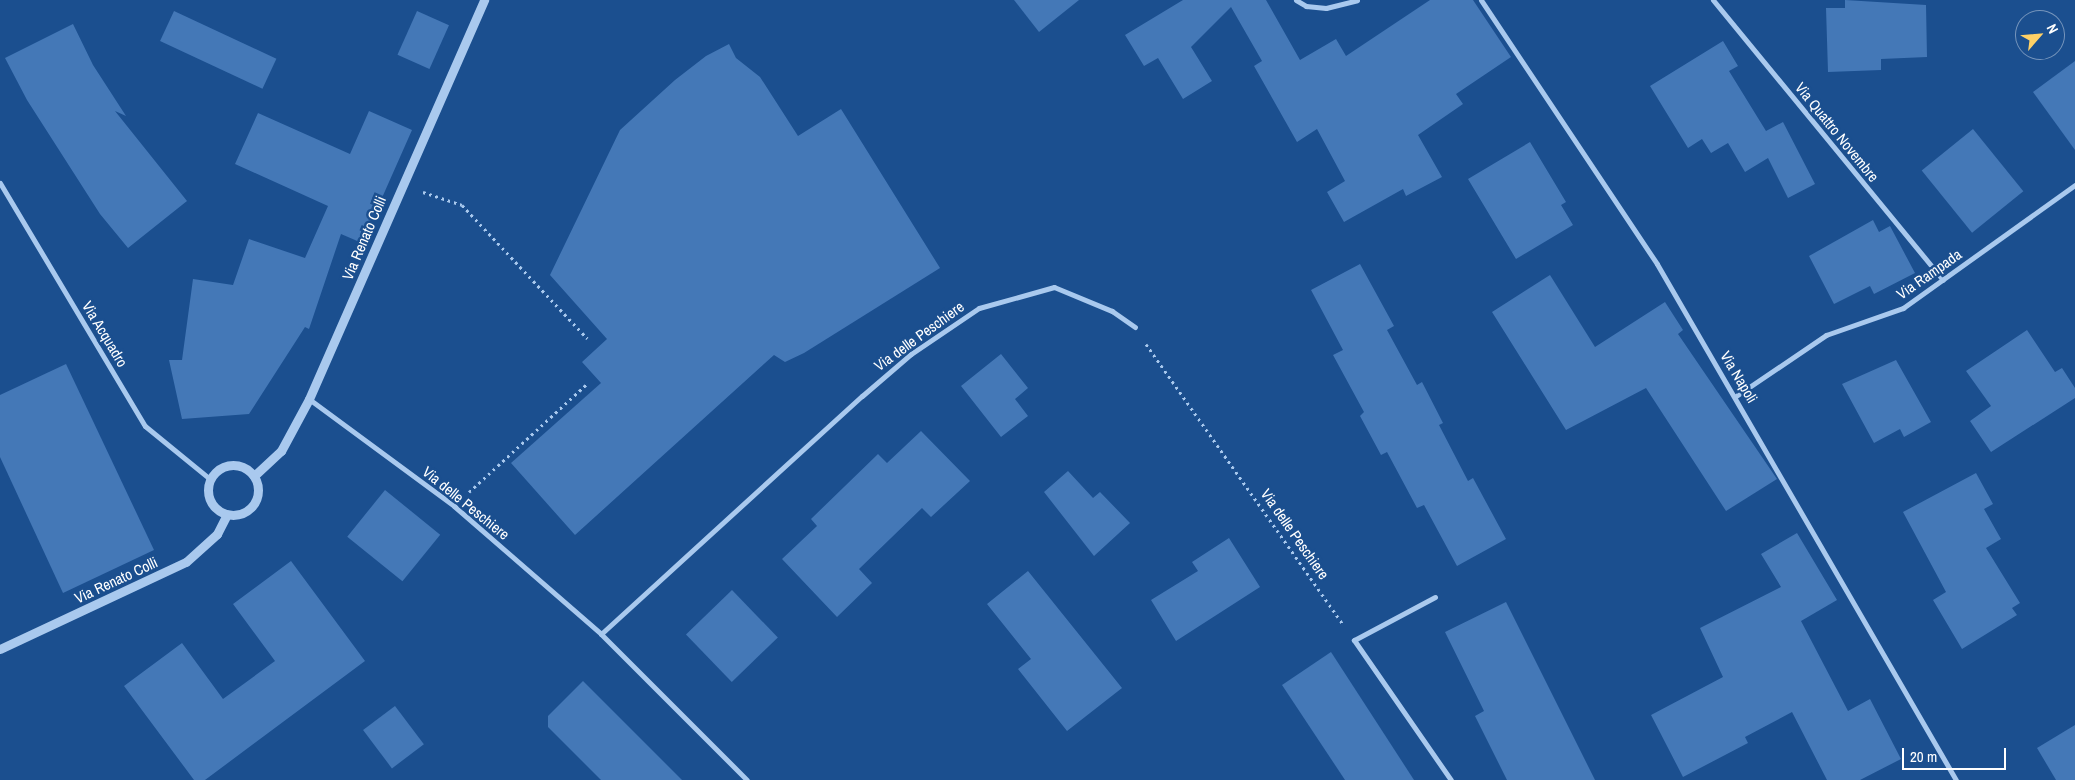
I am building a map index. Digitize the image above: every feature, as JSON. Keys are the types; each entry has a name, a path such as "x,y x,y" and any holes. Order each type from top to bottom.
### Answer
{"street":[{"name":"Via Renato Colli","path":"254,476 282,451 309,399 484,0"},
{"path":"1296,0 1306,6 1326,8 1357,0"},
{"name":"Via Napoli","path":"1481,0 1657,264 1736,396 1956,780"},
{"name":"Via Quattro Novembre","path":"1713,0 1943,280"},
{"name":"Via Acquadro","path":"0,183 145,426 210,479"},
{"name":"Via Rampada","path":"1736,396 1826,335 1903,308 2075,185"},
{"name":"Via delle Peschiere","path":"601,634 862,396 912,354 979,308 1054,287 1112,311 1135,327"},
{"name":"Via delle Peschiere","path":"309,399 454,506 601,634 747,780"},
{"path":"235,465 254,476 258,493 250,508 235,515 227,514 210,500 210,479 221,468 235,465"},
{"name":"Via Renato Colli","path":"0,649 186,562 217,534 227,514"},
{"path":"1435,597 1354,640 1450,780"}],"path":[{"path":"413,189 462,204 587,338"},
{"name":"Via delle Peschiere","path":"1135,327 1354,640"},
{"path":"454,506 588,384"}],"building":[{"path":"1014,0 1079,0 1039,32"},
{"path":"1183,0 1266,0 1300,60 1336,39 1346,56 1430,0 1473,0 1511,57 1456,94 1463,104 1418,135 1442,177 1406,196 1403,189 1344,222 1327,192 1345,181 1317,129 1297,142 1254,66 1262,61 1231,7 1191,47 1212,81 1183,99 1158,58 1144,66 1125,35"},
{"path":"1845,0 1926,5 1927,57 1881,59 1881,70 1828,72 1826,8 1845,8"},
{"path":"174,11 276,59 262,89 160,41"},
{"path":"417,11 449,25 429,69 397,55"},
{"path":"73,24 93,65 126,116 115,111 187,201 128,248 100,214 27,100 5,58"},
{"path":"1723,41 1738,66 1729,71 1766,131 1783,122 1815,184 1788,198 1768,158 1745,172 1728,143 1711,153 1702,139 1688,148 1650,86"},
{"path":"729,44 736,58 760,77 798,136 841,109 940,268 804,353 785,362 774,355 575,535 511,463 601,383 582,362 607,339 550,275 620,130 675,80 706,56"},
{"path":"2075,61 2075,150 2033,92"},
{"path":"369,111 412,130 362,243 341,234 309,329 305,327 249,414 182,419 169,360 182,360 193,279 233,285 249,239 305,258 328,206 235,164 258,113 350,154"},
{"path":"1973,129 2023,191 1972,233 1922,171"},
{"path":"1530,142 1566,202 1561,205 1573,225 1516,259 1468,179"},
{"path":"1873,220 1879,232 1890,226 1915,273 1874,294 1870,286 1834,304 1809,256"},
{"path":"1360,264 1394,326 1387,330 1417,385 1422,382 1443,423 1439,425 1468,481 1473,478 1506,539 1457,566 1424,505 1417,508 1387,452 1381,455 1360,416 1364,412 1333,355 1343,350 1311,290"},
{"path":"1550,275 1595,347 1665,302 1683,330 1678,334 1777,479 1726,511 1646,388 1566,430 1492,312"},
{"path":"2027,330 2055,372 2062,368 2075,388 2075,398 1991,452 1970,421 1991,406 1966,371"},
{"path":"1001,354 1028,388 1015,399 1028,416 1001,437 961,386"},
{"path":"1896,360 1931,422 1904,437 1900,429 1874,443 1842,384"},
{"path":"66,364 154,550 63,593 0,457 0,395"},
{"path":"921,431 970,481 931,517 922,508 859,569 872,583 837,617 782,559 817,526 811,519 878,454 887,463"},
{"path":"1068,471 1093,498 1100,492 1130,523 1094,556 1044,492"},
{"path":"1976,473 1993,504 1984,509 2001,539 1986,548 2020,603 2012,608 2017,615 1962,649 1933,600 1946,592 1903,512"},
{"path":"385,490 440,535 402,581 347,537"},
{"path":"1797,533 1837,600 1801,621 1848,711 1870,699 1901,759 1860,780 1827,780 1792,712 1745,737 1748,743 1683,777 1651,715 1723,677 1700,628 1781,587 1761,554"},
{"path":"1229,538 1260,587 1176,641 1151,600 1198,571 1192,562"},
{"path":"291,561 365,661 205,780 194,780 124,686 182,643 223,699 275,661 233,604"},
{"path":"1028,571 1122,688 1067,731 1018,669 1031,659 987,604"},
{"path":"732,590 778,637 732,682 686,634"},
{"path":"1506,602 1595,780 1507,780 1475,716 1484,711 1445,632"},
{"path":"1331,652 1414,780 1345,780 1282,685"},
{"path":"583,681 682,780 601,780 548,727 548,716"},
{"path":"395,706 424,744 392,768 363,730"},
{"path":"2075,725 2075,780 2056,780 2037,748"}]}
